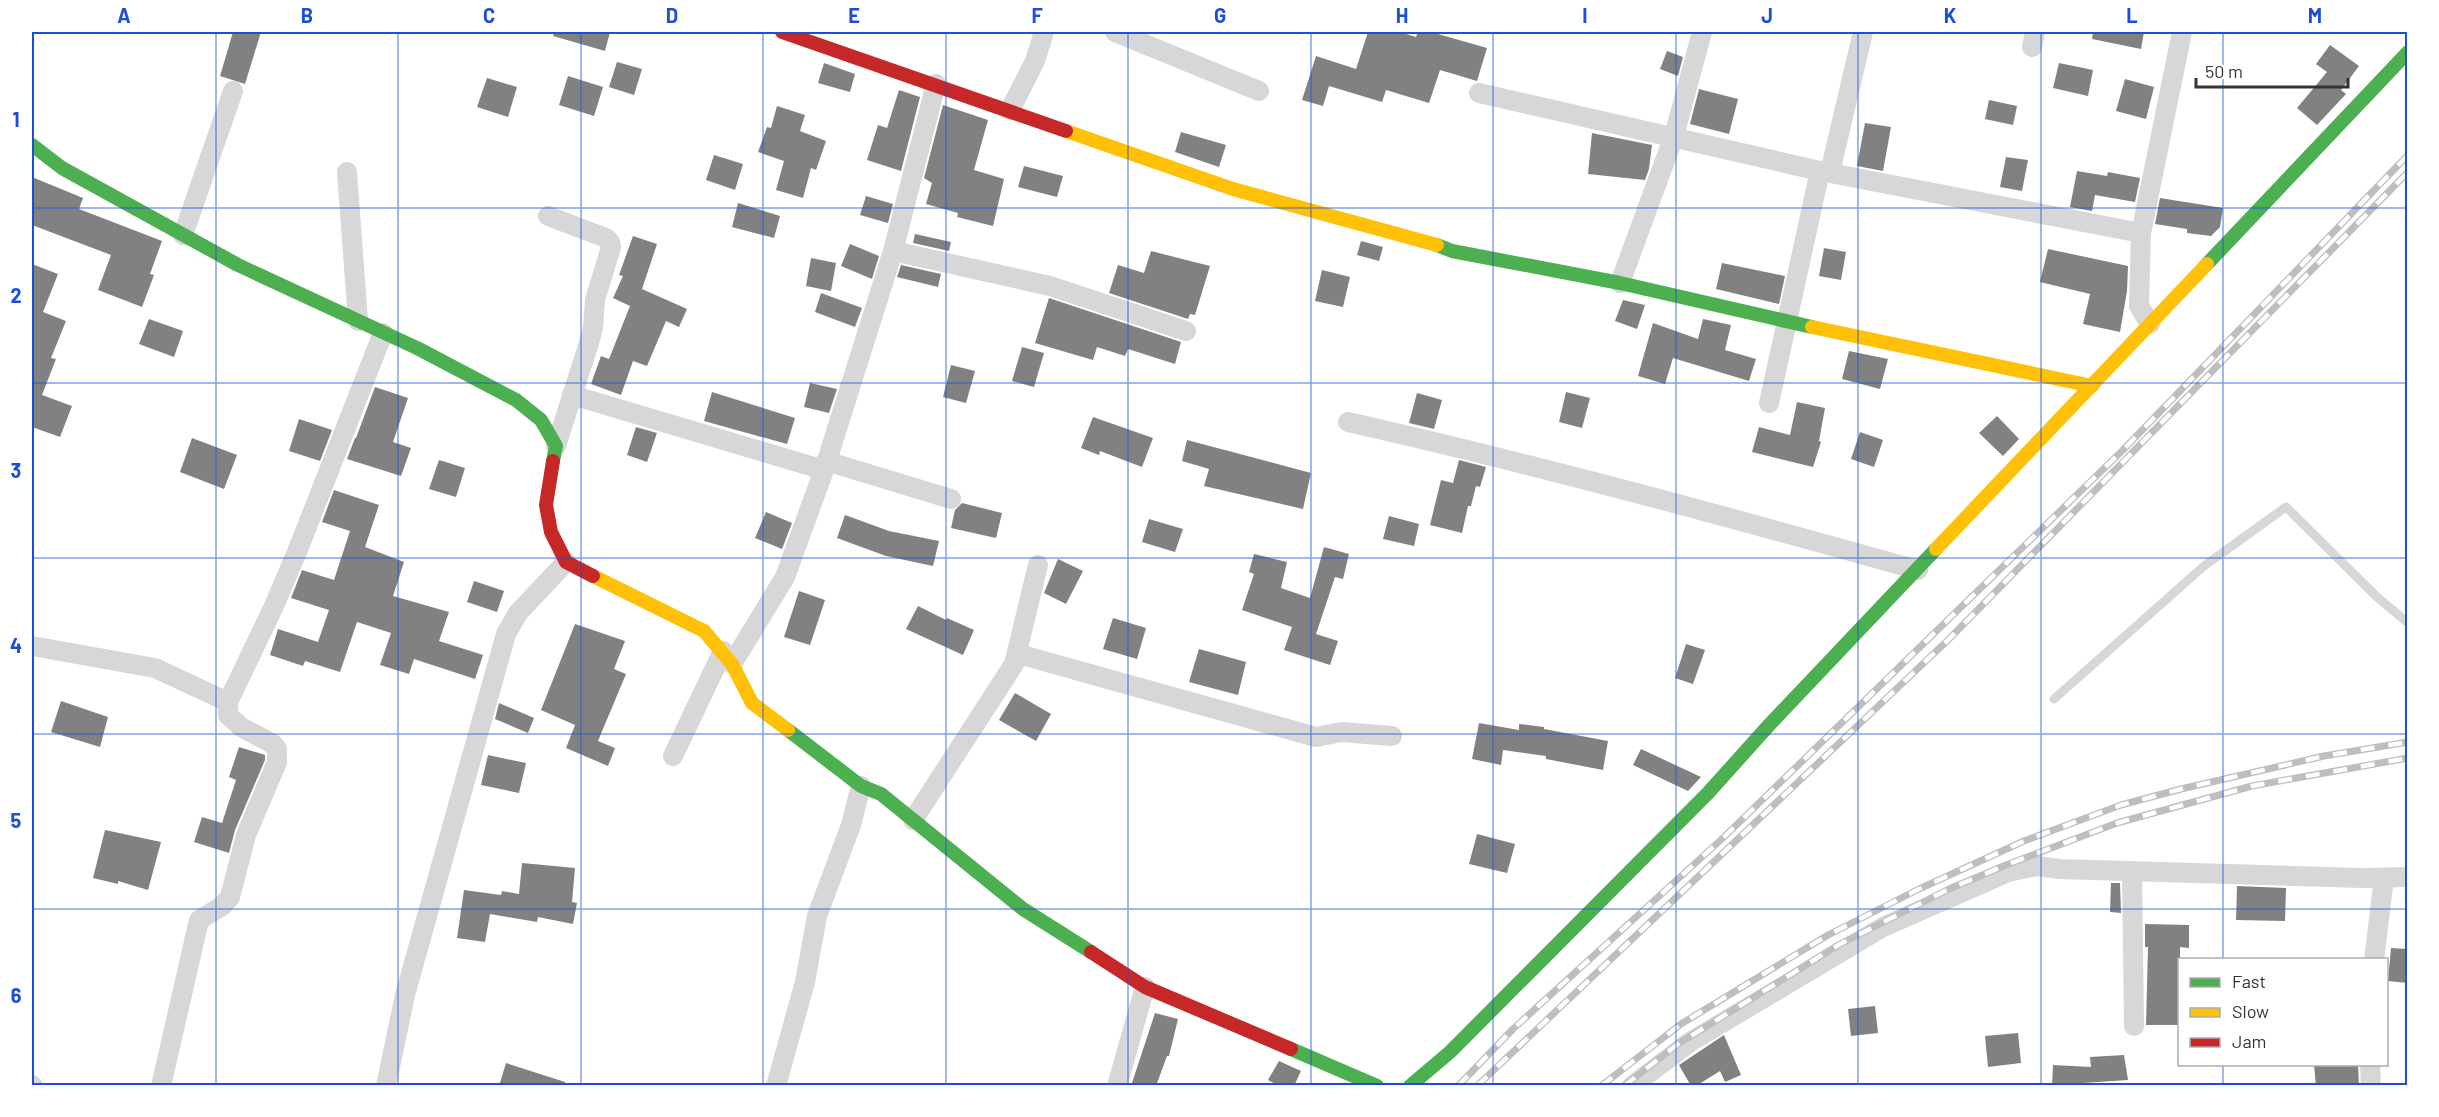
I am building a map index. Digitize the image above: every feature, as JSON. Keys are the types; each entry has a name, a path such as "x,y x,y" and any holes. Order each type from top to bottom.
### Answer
{"street":[{"path":"782,32 1233,189 1452,251 1620,283 1787,322 2092,386"},
{"path":"1010,110 1035,61 1044,32"},
{"path":"1115,32 1259,91"},
{"path":"1620,283 1674,136 1702,32"},
{"path":"1769,403 1825,171 1863,32"},
{"path":"2150,324 2139,306 2140,233 2182,32"},
{"path":"1410,1086 1449,1052 1643,855 1708,793 1770,724 2408,52"},
{"path":"673,756 727,658 785,577 825,466 893,251 936,84"},
{"path":"183,235 232,91"},
{"path":"1479,93 1825,171 2140,233"},
{"path":"32,145 62,168 238,266 383,333 516,400 541,420 556,446"},
{"path":"347,172 358,321"},
{"path":"548,216 606,238 611,247 595,300 593,328 556,446 546,494 546,520 554,542 566,562 704,631 727,658 752,703 861,786 881,794 1023,909 1145,987 1377,1086"},
{"path":"893,251 1050,286 1186,331"},
{"path":"162,1086 199,920 222,906 230,897 246,835 277,762 277,749 230,718 227,710 228,702 293,562 383,333"},
{"path":"572,394 825,466 951,499"},
{"path":"1348,422 1589,480 1918,570"},
{"path":"386,1086 405,995 506,634 518,613 566,562"},
{"path":"913,819 1008,676 1018,654 1038,565"},
{"path":"32,645 155,668 228,702"},
{"path":"1018,654 1316,737 1341,732 1392,736"},
{"path":"776,1086 805,982 817,916 851,825 861,786"},
{"path":"1632,1086 1690,1042 1883,927 2008,872 2037,866 2059,869 2408,877"},
{"path":"2132,871 2134,1026"},
{"path":"2374,958 2384,878"},
{"path":"1117,1086 1145,987"},
{"path":"2370,1066 2371,1086"}],"lane":[{"path":"2054,699 2204,566 2286,507 2377,597 2408,623"}],"building":[{"path":"233,32 261,32 245,84 220,76"},
{"path":"554,32 610,32 605,51 553,36"},
{"path":"1368,32 1400,32 1416,37 1418,32 1431,32 1487,48 1477,81 1440,70 1429,103 1386,90 1382,102 1329,86 1323,106 1302,100 1316,56 1356,69"},
{"path":"2093,32 2144,32 2141,49 2092,39"},
{"path":"2330,45 2359,66 2341,90 2346,94 2317,125 2297,108 2327,72 2316,64"},
{"path":"1667,51 1683,57 1678,76 1660,69"},
{"path":"617,62 642,69 634,95 609,87"},
{"path":"824,63 855,74 850,92 818,83"},
{"path":"2059,63 2093,70 2088,96 2053,88"},
{"path":"568,76 603,87 594,116 559,105"},
{"path":"487,78 517,87 508,117 477,107"},
{"path":"2125,79 2154,87 2146,119 2116,111"},
{"path":"1699,89 1738,99 1729,134 1690,124"},
{"path":"899,90 920,97 901,171 867,160 878,125 887,128"},
{"path":"1989,100 2017,106 2013,125 1985,119"},
{"path":"943,105 988,120 974,170 1004,179 993,226 957,217 958,213 926,204 932,183 924,178"},
{"path":"777,106 805,115 800,131 826,141 816,170 811,168 803,198 776,190 784,161 758,152 767,127 771,128"},
{"path":"1865,123 1891,127 1883,171 1857,166"},
{"path":"1181,132 1226,145 1219,167 1175,152"},
{"path":"1592,133 1652,145 1645,180 1588,174"},
{"path":"714,155 743,164 735,190 706,180"},
{"path":"2006,157 2028,160 2022,191 2000,187"},
{"path":"1024,166 1063,176 1057,197 1018,187"},
{"path":"2077,171 2107,176 2108,172 2140,178 2135,202 2095,195 2092,211 2070,207"},
{"path":"32,177 83,198 79,209 162,241 150,274 154,275 142,307 98,290 111,255 32,225"},
{"path":"866,196 893,204 888,223 860,215"},
{"path":"2160,198 2223,208 2220,227 2211,236 2187,233 2187,229 2155,224"},
{"path":"738,203 780,216 774,238 732,227"},
{"path":"915,234 951,242 949,251 913,243"},
{"path":"633,236 657,244 642,289 687,309 679,327 666,321 647,366 633,361 621,395 591,384 601,356 609,359 630,306 613,298 623,276 619,275"},
{"path":"1361,241 1383,247 1379,261 1357,255"},
{"path":"850,244 879,256 872,279 841,266"},
{"path":"1824,248 1846,252 1841,280 1819,276"},
{"path":"2048,249 2128,266 2127,291 2120,332 2083,324 2090,294 2040,282"},
{"path":"1151,251 1210,266 1195,315 1190,314 1188,319 1109,293 1118,265 1144,273"},
{"path":"811,258 836,263 831,291 806,286"},
{"path":"1722,263 1785,276 1779,304 1716,289"},
{"path":"32,264 58,274 43,312 66,321 51,358 56,359 42,395 72,406 60,437 32,427"},
{"path":"901,265 941,274 938,287 897,277"},
{"path":"1322,270 1350,277 1343,307 1315,301"},
{"path":"821,293 862,308 855,327 815,312"},
{"path":"1049,298 1181,342 1175,364 1128,349 1125,356 1097,347 1093,360 1035,343"},
{"path":"1623,300 1645,305 1637,329 1615,321"},
{"path":"149,319 183,331 174,357 139,344"},
{"path":"1703,319 1731,325 1725,350 1756,359 1749,381 1673,358 1665,384 1638,376 1653,323 1698,339"},
{"path":"1022,347 1044,353 1034,387 1012,381"},
{"path":"1849,351 1888,359 1880,389 1842,379"},
{"path":"951,365 975,371 966,403 943,397"},
{"path":"810,383 837,389 829,413 804,407"},
{"path":"375,387 408,398 393,442 411,448 401,476 347,459"},
{"path":"712,392 795,418 787,444 704,421"},
{"path":"1566,392 1590,398 1582,428 1559,422"},
{"path":"1417,393 1442,400 1434,429 1409,423"},
{"path":"1797,402 1825,408 1819,441 1821,442 1813,467 1752,452 1759,427 1790,435"},
{"path":"1997,416 2019,439 2003,456 1979,433"},
{"path":"1093,417 1153,438 1142,467 1100,451 1099,455 1081,448"},
{"path":"299,419 332,430 320,461 289,451"},
{"path":"636,427 657,433 647,462 627,455"},
{"path":"1860,432 1883,440 1874,467 1851,459"},
{"path":"192,438 237,455 224,489 180,472"},
{"path":"1187,440 1311,473 1303,509 1204,486 1209,469 1182,461"},
{"path":"439,460 465,468 456,497 429,489"},
{"path":"1459,460 1486,467 1480,487 1476,486 1471,506 1468,506 1462,533 1430,525 1441,480 1453,483"},
{"path":"334,490 379,505 365,547 404,562 393,596 449,612 439,641 483,655 475,679 414,659 409,674 380,665 391,633 357,622 340,672 305,661 303,666 270,655 278,629 318,642 329,610 291,598 302,570 334,580 350,531 322,522"},
{"path":"962,503 1002,513 996,538 951,528 955,510"},
{"path":"766,512 792,523 782,549 755,538"},
{"path":"845,515 889,531 939,541 933,566 886,556 837,538"},
{"path":"1389,516 1419,524 1414,546 1383,539"},
{"path":"1149,519 1183,529 1175,552 1142,542"},
{"path":"1324,547 1349,554 1343,579 1335,577 1316,634 1338,641 1330,665 1284,650 1292,627 1242,610 1254,574 1249,572 1254,554 1287,562 1281,588 1310,598"},
{"path":"1058,559 1083,571 1066,604 1044,593"},
{"path":"474,581 504,591 497,612 467,602"},
{"path":"799,591 825,600 810,645 784,637"},
{"path":"918,606 946,620 947,618 974,630 963,655 906,629"},
{"path":"1113,618 1146,628 1137,659 1103,649"},
{"path":"575,624 625,641 614,669 626,674 598,741 615,748 608,766 566,748 575,725 541,710"},
{"path":"1686,644 1705,650 1693,684 1675,678"},
{"path":"1199,649 1246,662 1238,695 1189,682"},
{"path":"1015,693 1051,714 1036,741 999,720"},
{"path":"61,701 108,717 100,747 51,732"},
{"path":"499,703 534,718 528,733 495,719"},
{"path":"1479,723 1519,730 1519,724 1544,727 1544,729 1608,741 1603,770 1546,759 1546,756 1503,750 1501,765 1472,759"},
{"path":"239,747 265,755 265,760 235,830 229,853 194,842 202,817 222,823 236,780 229,777"},
{"path":"1641,749 1701,777 1688,791 1633,765"},
{"path":"488,755 526,763 519,793 481,785"},
{"path":"105,830 161,842 148,890 118,881 118,884 93,878"},
{"path":"1477,834 1515,844 1507,873 1469,864"},
{"path":"522,863 575,868 572,902 577,903 573,924 538,917 537,922 490,914 485,942 457,938 464,890 501,895 502,891 519,894"},
{"path":"2111,883 2120,883 2121,913 2110,912"},
{"path":"2237,886 2286,888 2285,921 2236,920"},
{"path":"2145,924 2189,925 2189,948 2180,947 2180,958 2178,958 2178,1025 2146,1025 2148,947 2145,947"},
{"path":"2391,948 2408,949 2408,983 2388,981"},
{"path":"1875,1006 1878,1033 1851,1036 1848,1009"},
{"path":"1155,1013 1178,1019 1169,1056 1167,1056 1156,1086 1131,1086"},
{"path":"2018,1033 2021,1063 1988,1067 1985,1036"},
{"path":"1724,1035 1741,1075 1725,1082 1720,1071 1696,1086 1691,1086 1679,1065"},
{"path":"2124,1055 2128,1080 2083,1083 2083,1086 2052,1086 2053,1065 2091,1067 2090,1057"},
{"path":"1279,1061 1301,1071 1294,1086 1279,1086 1268,1080"},
{"path":"506,1063 565,1082 565,1086 499,1086"},
{"path":"2314,1066 2358,1066 2359,1086 2316,1086"}],"railway":[{"path":"1458,1086 1513,1029 1724,837 2122,451 2408,155"},
{"path":"1477,1086 1947,641 2408,172"},
{"path":"1601,1086 1681,1024 1828,935 1919,889 2024,841 2121,805 2181,789 2324,756 2408,742"},
{"path":"1624,1086 1678,1044 1840,944 1949,889 2006,865 2117,823 2252,786 2408,758"}],"traffic: fast":[{"path":"2207,264 2408,52"},
{"path":"32,145 62,168 238,265 417,348 516,400 541,420 556,446 553,461"},
{"path":"1437,245 1452,251 1620,283 1812,327"},
{"path":"1410,1086 1450,1052 1708,793 1770,724 1936,549"},
{"path":"788,730 861,786 881,794 1023,909 1091,952"},
{"path":"1291,1049 1377,1086"}],"traffic: slow":[{"path":"1066,131 1233,189 1437,245"},
{"path":"1936,549 2207,264"},
{"path":"1812,327 2092,386"},
{"path":"593,576 704,631 732,664 752,703 788,730"}],"traffic: jam":[{"path":"782,32 1066,131"},
{"path":"553,461 546,505 551,532 566,562 593,576"},
{"path":"1091,952 1145,987 1291,1049"}]}
